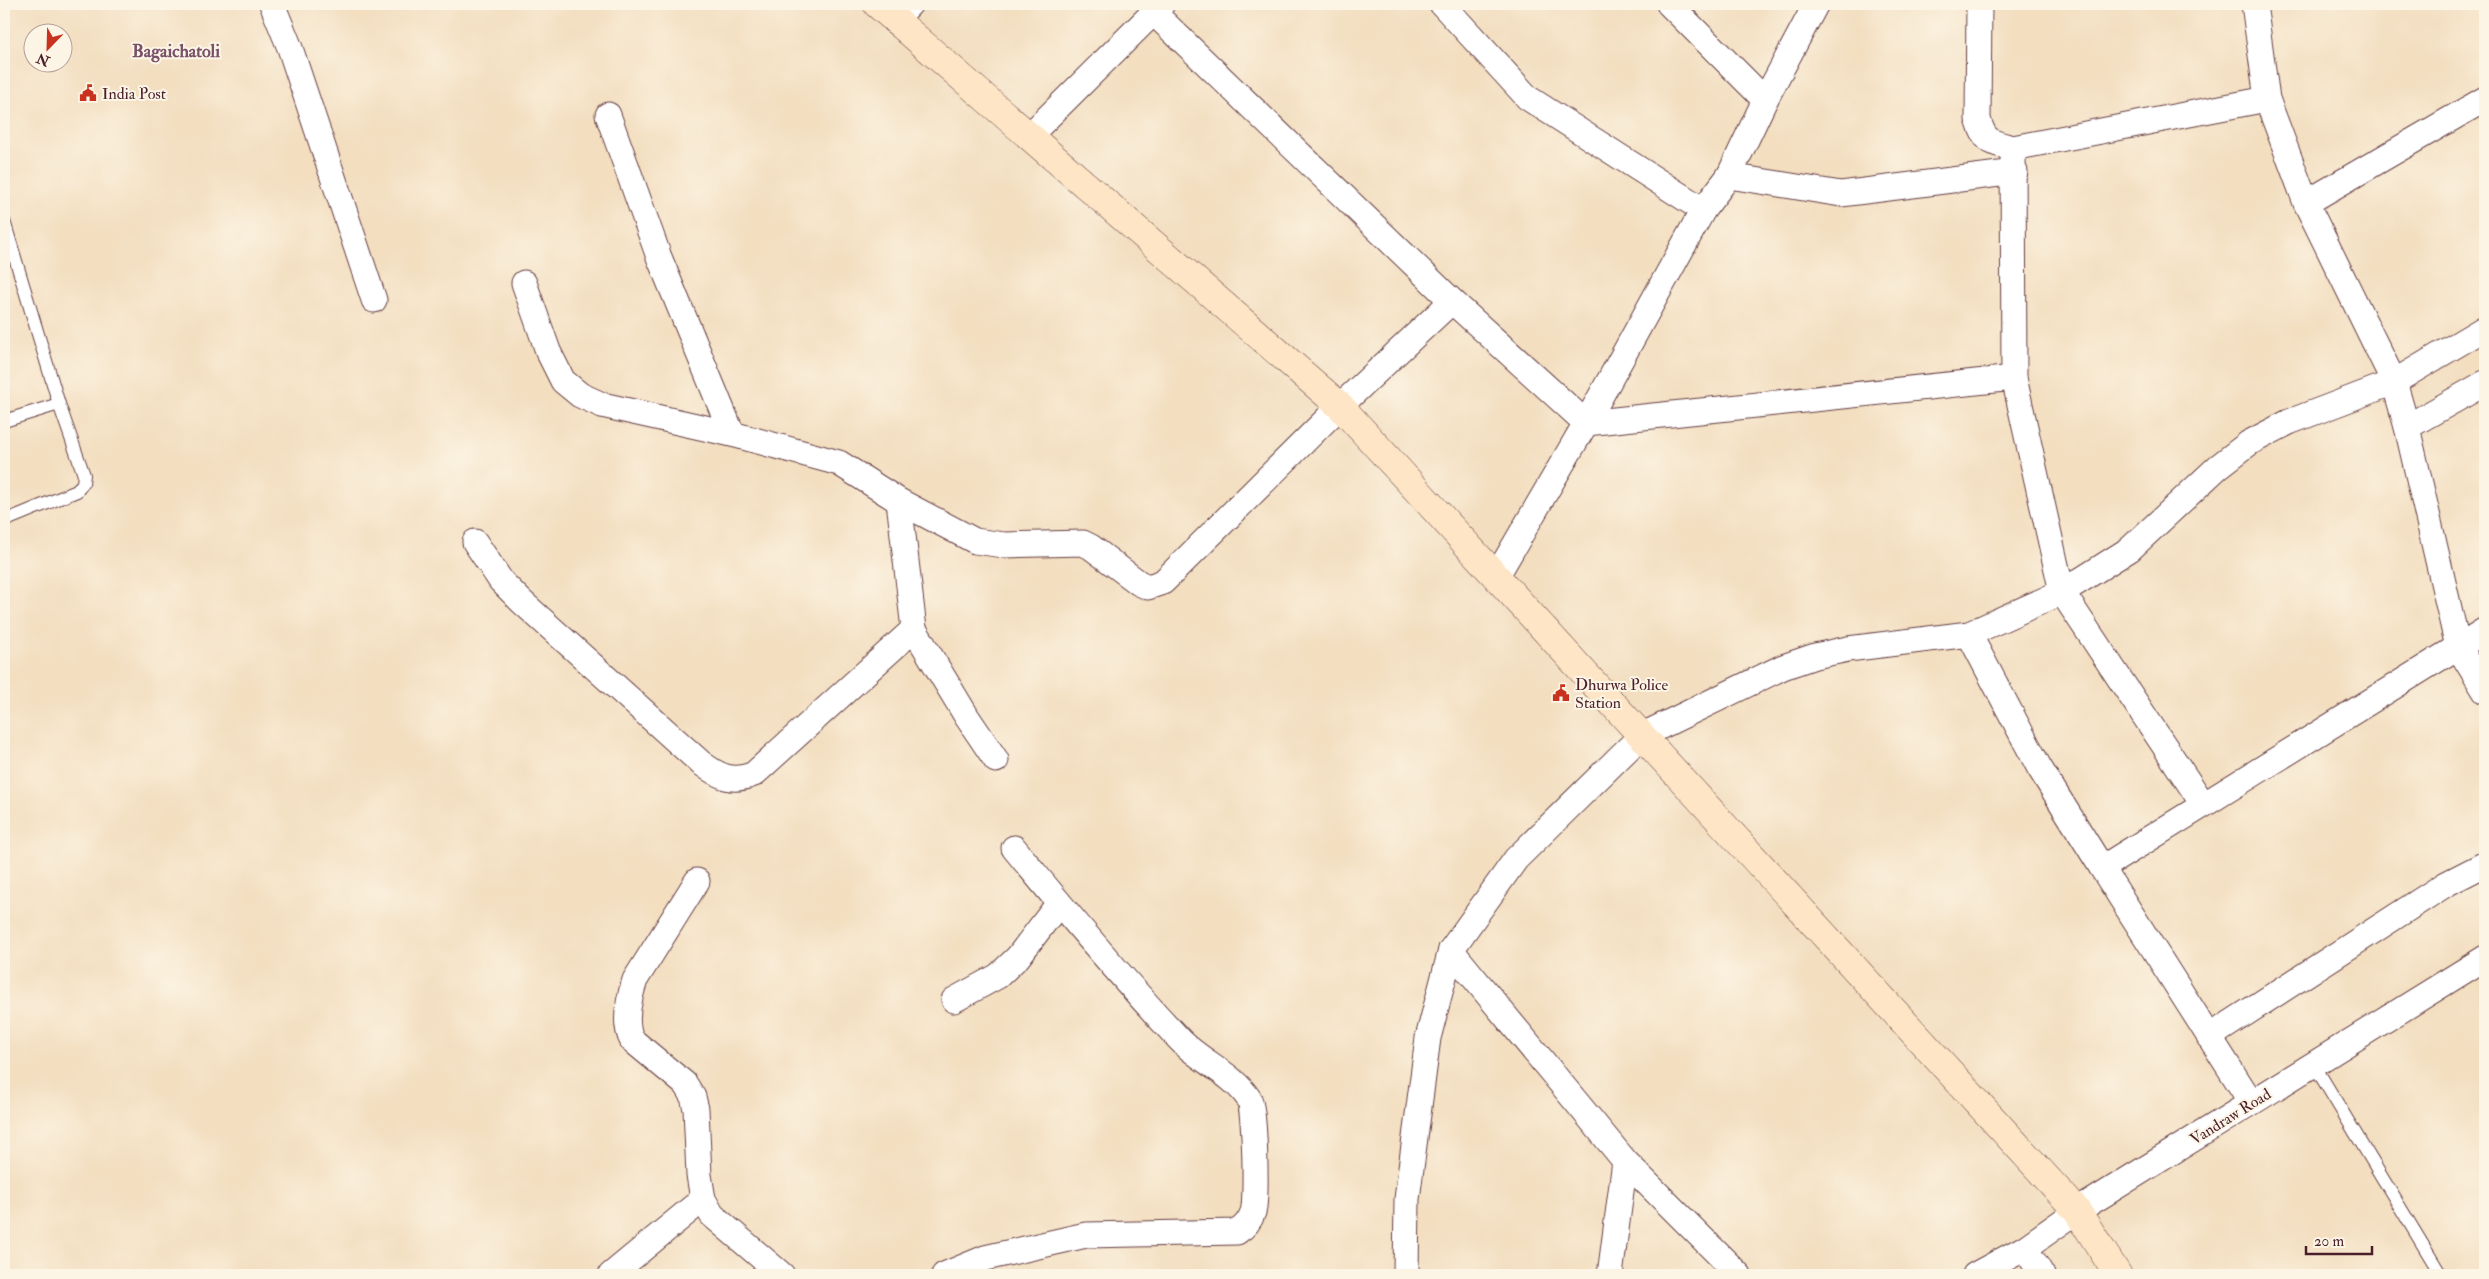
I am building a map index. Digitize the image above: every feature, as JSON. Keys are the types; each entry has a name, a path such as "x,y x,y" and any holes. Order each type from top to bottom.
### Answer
{"street":[{"path":"272,4 290,48 374,300"},
{"path":"1442,4 1528,98 1703,210"},
{"path":"1669,4 1765,100"},
{"path":"1496,577 1586,423 1703,210 1729,176 1765,100 1816,4"},
{"path":"1980,4 1978,119 1982,135 2014,160"},
{"path":"2254,4 2267,99 2306,203 2394,382 2407,427 2458,646 2485,691"},
{"path":"1029,136 1157,8 1452,301 1586,423 2014,378"},
{"path":"894,9 1029,136 1340,406 2077,1211 2118,1275"},
{"path":"2306,203 2485,98"},
{"path":"1729,176 1841,194 2014,160 2267,99"},
{"path":"608,115 659,257 732,434"},
{"path":"2014,160 2014,378 2062,592 2203,804"},
{"path":"524,283 552,358 563,381 580,395 602,405 732,434 839,464 899,501 975,541 1004,545 1083,543 1091,546 1139,583 1148,586 1158,586 1340,406 1452,301"},
{"path":"1406,1275 1407,1199 1428,1038 1451,950 1516,860 1641,736 1783,667 1815,656 1848,649 1969,634 2062,592 2130,549 2218,468 2249,443 2288,422 2394,382 2485,328"},
{"path":"2407,427 2485,383"},
{"path":"899,501 914,629 967,717 996,760"},
{"path":"475,542 501,580 522,602 701,764 717,775 732,780 754,774 914,629"},
{"path":"2102,868 2485,630"},
{"path":"1969,634 2039,767 2251,1102"},
{"path":"944,1275 991,1266 1086,1235 1237,1232 1244,1227 1254,1210 1254,1115 1249,1099 1233,1083 1181,1041 1059,903 1014,848"},
{"path":"2209,1037 2446,884 2485,864"},
{"path":"697,881 635,980 631,992 627,1023 628,1032 632,1040 685,1084 694,1097 703,1199 712,1215 782,1275"},
{"path":"954,1000 998,976 1018,957 1059,903"},
{"path":"1451,950 1625,1160 1739,1275"},
{"name":"Vandraw Road","path":"1975,1275 2025,1248 2077,1211 2485,958"},
{"path":"1610,1275 1625,1160"},
{"path":"611,1275 703,1199"},
{"path":"2025,1248 2042,1275"}],"lane":[{"path":"4,221 59,404 84,475 83,483 77,491 4,521"},
{"path":"4,421 59,404"},
{"path":"2313,1063 2438,1270"}],"place":[{"name":"India Post","path":"88,93"},
{"name":"Dhurwa Police Station","path":"1561,693"}],"district":[{"name":"Bagaichatoli","path":"176,51"}]}
